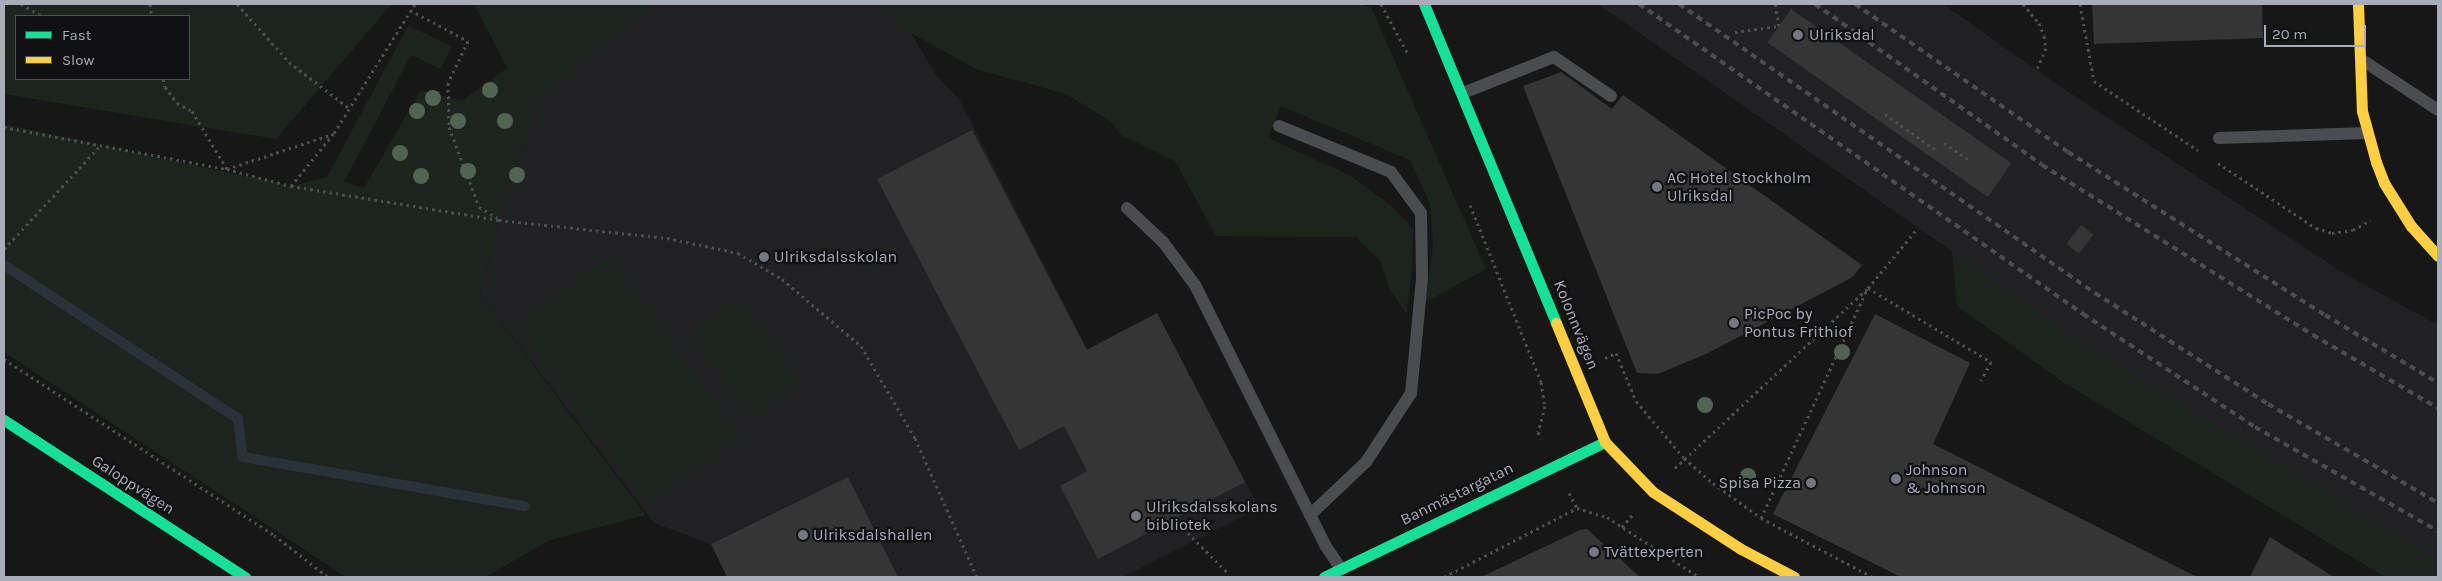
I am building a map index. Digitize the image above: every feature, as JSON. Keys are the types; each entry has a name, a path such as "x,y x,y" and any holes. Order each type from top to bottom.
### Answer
{"street":[{"name":"Kolonnvägen","path":"1424,4 1463,93 1605,442 1653,492 1741,549 1794,577"},
{"path":"2358,4 2362,60 2362,111 2367,133 2384,183 2411,226 2438,256"},
{"name":"Galoppvägen","path":"4,420 245,577"},
{"name":"Banmästargatan","path":"1324,577 1605,442"}],"lane":[{"path":"1463,93 1554,57 1611,96"},
{"path":"2362,60 2438,110"},
{"path":"1279,126 1391,172 1421,212 1422,279 1411,393 1366,462 1310,515"},
{"path":"2220,138 2367,133"},
{"path":"1127,208 1163,242 1195,285 1310,515 1341,569"}],"path":[{"path":"21,4 40,15"},
{"path":"237,4 289,62 349,108"},
{"path":"291,186 334,133 414,4"},
{"path":"1381,4 1411,61"},
{"path":"1735,32 1779,26 1775,4"},
{"path":"2023,4 2039,22 2044,36 2046,48 2037,69"},
{"path":"410,10 468,41 448,84 449,127 479,207 500,220"},
{"path":"163,80 164,87 177,103 192,111 227,169"},
{"path":"1885,114 1937,151"},
{"path":"4,127 100,147 227,169 291,186 500,220 667,238 738,253 782,279 861,346 915,438 977,577"},
{"path":"227,169 334,133"},
{"path":"1944,143 1969,160"},
{"path":"4,249 100,147"},
{"path":"1467,198 1541,382 1544,406 1538,432"},
{"path":"1684,458 1868,288 1918,228"},
{"path":"1868,288 1991,362 1982,380"},
{"path":"1761,518 1868,288"},
{"path":"1616,354 1636,400 1684,458 1761,518 1873,577"},
{"path":"4,359 274,535 328,577"},
{"path":"1444,577 1577,508 1607,517 1699,577"},
{"path":"1174,519 1227,572"}],"shaded area":[{"path":"4,4 392,4 276,139 4,94"},
{"path":"474,4 651,4 540,98 499,220 480,294 646,515 550,540 485,577 346,577 4,352 4,124 291,186 327,177 408,26 452,46 440,69 411,55 344,182 364,188 421,90 462,101 507,68"},
{"name":"Ulriksdalsskolan","path":"651,4 881,4 911,33 936,75 959,99 1087,349 1157,313 1259,508 1123,577 898,577 848,477 711,544 654,523 480,294 499,220 540,98"},
{"path":"881,4 1357,4 1371,7 1486,269 1426,302 1433,245 1430,204 1410,160 1281,106 1268,138 1351,176 1393,207 1413,229 1412,272 1406,313 1390,289 1380,261 1356,237 1216,236 1175,161 1121,135 1110,121 1066,94 976,69 911,33"},
{"path":"1598,4 1943,4 2058,85 2345,274 2438,325 2438,560 2083,343"},
{"path":"1952,251 2083,343 2438,560 2438,577 2385,577 2066,384 1957,306"},
{"path":"609,257 740,437 647,505 516,325"},
{"path":"741,298 800,382 749,418 690,334"}],"building":[{"path":"2092,4 2262,4 2263,38 2094,44"},
{"path":"1791,9 2011,163 1988,197 1767,43"},
{"name":"AC Hotel Stockholm Ulriksdal","path":"1561,72 1612,109 1623,95 1862,265 1853,277 1706,354 1658,374 1637,373 1523,86"},
{"path":"972,130 1087,350 1157,313 1245,482 1098,559 1060,486 1087,471 1064,426 1019,450 877,179"},
{"path":"2081,225 2094,235 2079,254 2066,244"},
{"name":"Johnson & Johnson","path":"1875,314 1970,363 1933,444 2197,577 1901,577 1773,514"},
{"name":"Ulriksdalshallen","path":"848,477 898,577 727,577 711,544"},
{"path":"1587,529 1640,577 1481,577 1580,530"},
{"path":"2270,537 2334,577 2250,577"}],"waterway":[{"path":"4,265 238,419 243,457 525,506"}],"railway":[{"path":"1639,4 2083,314 2255,427 2438,531"},
{"path":"1679,4 2095,293 2268,404 2438,503"},
{"path":"1815,4 2042,165 2313,335 2438,408"},
{"path":"1855,4 2068,152 2325,315 2438,383"}],"traffic: fast":[{"path":"1424,4 1556,323"},
{"path":"4,420 245,577"},
{"path":"1324,577 1605,442"}],"traffic: slow":[{"path":"2358,4 2362,111 2376,162 2384,183 2411,226 2438,256"},
{"path":"1556,323 1605,442 1653,492 1741,549 1794,577"}],"place":[{"name":"Ulriksdal","path":"1798,35"},
{"name":"AC Hotel Stockholm Ulriksdal","path":"1657,187"},
{"name":"Ulriksdalsskolan","path":"764,257"},
{"name":"PicPoc by Pontus Frithiof","path":"1734,323"},
{"name":"Johnson & Johnson","path":"1896,479"},
{"name":"Spisa Pizza","path":"1811,483"},
{"name":"Ulriksdalsskolans bibliotek","path":"1136,516"},
{"name":"Ulriksdalshallen","path":"803,535"},
{"name":"Tvättexperten","path":"1594,552"}]}
